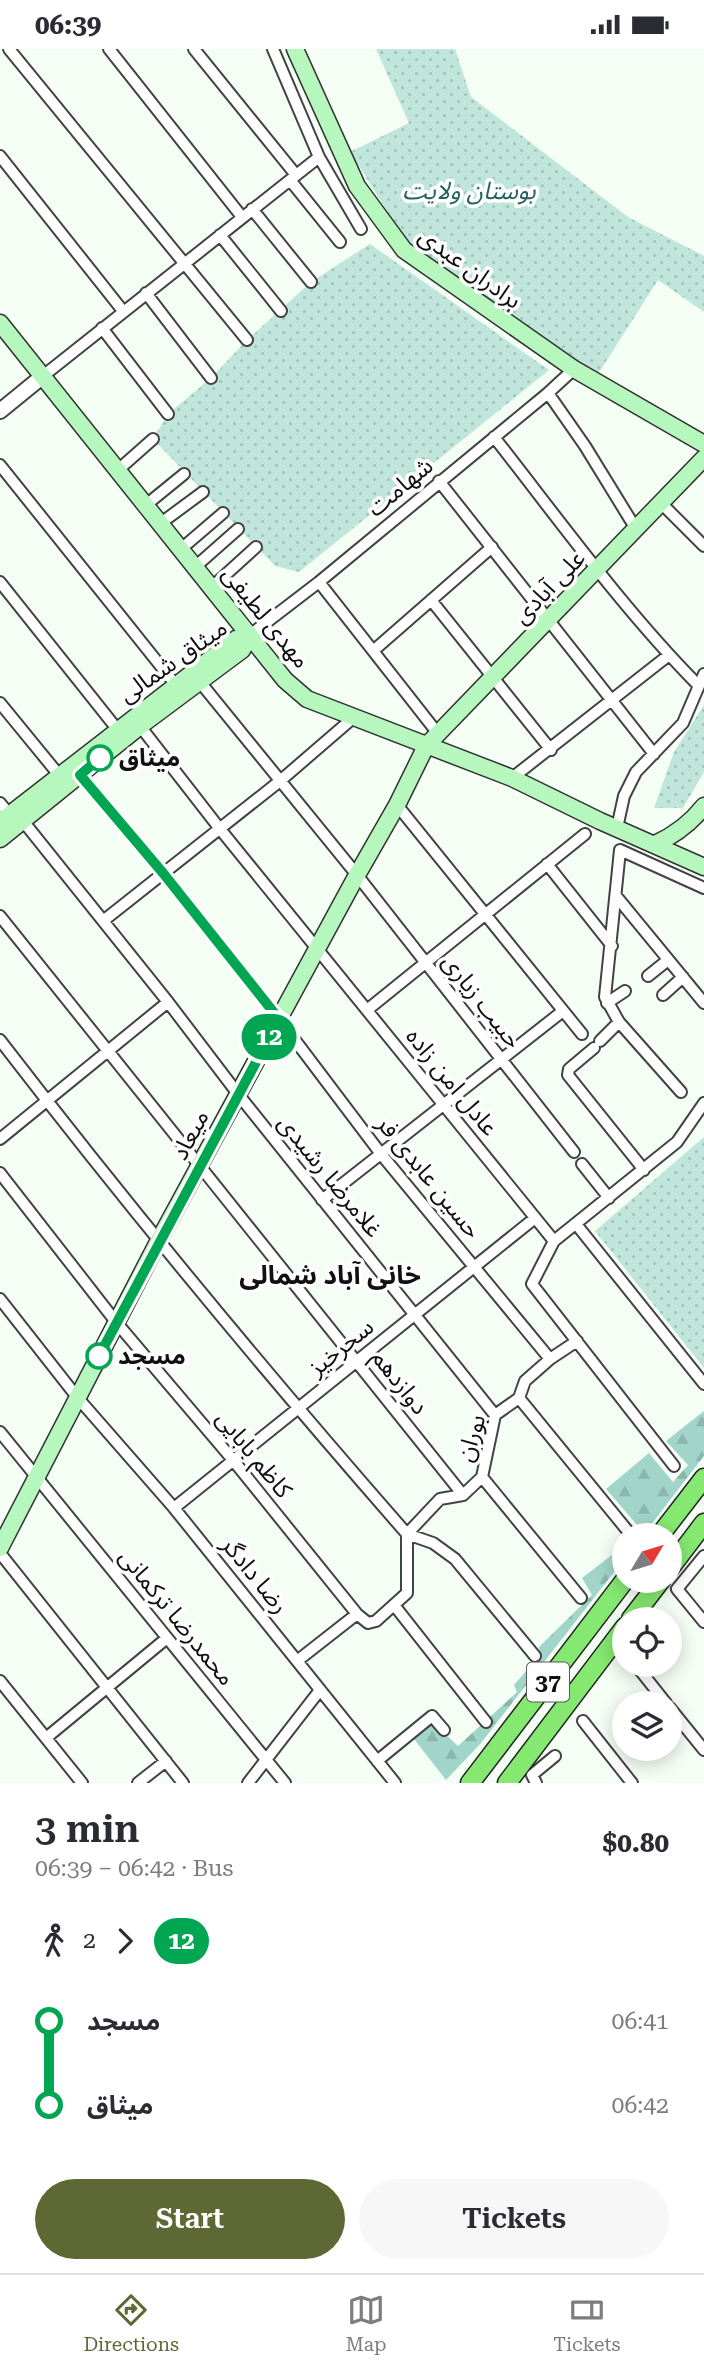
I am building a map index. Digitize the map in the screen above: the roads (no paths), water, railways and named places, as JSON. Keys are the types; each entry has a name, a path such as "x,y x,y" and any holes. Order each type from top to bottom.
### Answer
{"highway":[{"path":"669,1523 704,1478"},
{"path":"682,1551 704,1523"},
{"name":"37","path":"470,1783 615,1593"},
{"path":"640,1607 651,1593"},
{"name":"37","path":"507,1783 612,1644"}],"main road":[{"name":"برادران عبدی","path":"295,49 357,185 404,250 574,369 704,445"},
{"name":"مهدی لطیفی","path":"0,323 285,680 307,699 512,778 704,869"},
{"name":"علی آبادی","path":"426,746 704,458"},
{"name":"میثاق شمالی","path":"0,839 8,815 175,684 236,639 250,635"},
{"name":"میثاق شمالی","path":"8,815 80,775 140,726 242,650 250,635"},
{"name":"میعاد","path":"0,1551 159,1240 397,805 426,746"},
{"path":"655,844 674,835 693,820 704,806"}],"street":[{"path":"9,49 247,340"},
{"path":"109,49 242,217"},
{"path":"194,49 340,242"},
{"path":"273,53 319,157 361,229"},
{"path":"0,156 123,311"},
{"path":"0,411 319,157"},
{"path":"252,209 311,282"},
{"path":"220,235 281,311"},
{"path":"146,293 211,378"},
{"path":"102,328 168,414"},
{"name":"شهامت","path":"250,635 320,582 574,369"},
{"path":"548,393 585,446 636,529"},
{"path":"494,437 597,569 669,655 701,679 683,723 636,772 624,796 617,828"},
{"path":"118,470 153,439"},
{"path":"0,465 175,684"},
{"path":"146,505 184,474"},
{"path":"439,481 654,754"},
{"path":"160,523 203,492"},
{"path":"661,503 704,546"},
{"path":"181,549 223,513"},
{"path":"195,567 238,529"},
{"path":"212,587 256,547"},
{"path":"373,650 492,547"},
{"path":"0,582 117,729"},
{"path":"320,582 439,735"},
{"path":"431,600 551,750"},
{"path":"512,778 669,655"},
{"name":"حبیب زیاری","path":"200,682 357,875 575,1152"},
{"path":"0,703 59,775"},
{"path":"103,921 280,781 353,718"},
{"name":"عادل امن زاده","path":"140,726 220,829 554,1241"},
{"name":"حسین عابدی‌ فر","path":"80,775 163,873 279,1019 381,1154 550,1359"},
{"path":"397,805 582,1034"},
{"name":"غلامرضا رشیدی","path":"8,815 103,921 495,1415"},
{"path":"367,1010 585,834"},
{"path":"681,1092 619,1022 607,1003 605,989 612,946 620,850 701,886 704,869"},
{"path":"547,864 612,946"},
{"path":"617,896 704,1003"},
{"name":"دوازدهم","path":"0,916 463,1495"},
{"path":"648,976 668,960"},
{"path":"663,995 683,977"},
{"path":"607,1003 625,991"},
{"path":"0,1139 168,1002"},
{"path":"322,1200 564,1011"},
{"path":"619,1022 569,1069 568,1075 644,1170"},
{"path":"0,1040 297,1409 408,1534 433,1543 455,1559 535,1656"},
{"path":"674,1466 533,1284 554,1241 677,1142 704,1103"},
{"path":"582,1164 610,1198"},
{"name":"کاظم بابایی","path":"0,1173 116,1322 233,1460 357,1614"},
{"name":"سحرخیز","path":"174,1508 535,1218"},
{"path":"576,1224 704,1384"},
{"name":"رضا دادگر","path":"0,1299 77,1397 174,1508 395,1783"},
{"name":"بوران","path":"408,1534 440,1499 463,1495 482,1476 495,1415 519,1398 525,1381 550,1359 577,1341"},
{"path":"519,1398 621,1523"},
{"name":"محمدرضا ترکمانی","path":"0,1432 285,1783"},
{"path":"482,1476 582,1598"},
{"path":"297,1661 357,1614 364,1621 373,1623 407,1593 408,1534"},
{"path":"0,1551 183,1783"},
{"path":"704,1556 677,1589 704,1622"},
{"path":"394,1605 486,1721"},
{"path":"46,1738 167,1638"},
{"path":"645,1677 656,1691"},
{"path":"0,1681 82,1783"},
{"path":"248,1783 320,1690"},
{"path":"377,1761 432,1716 444,1730"},
{"path":"583,1721 632,1783"},
{"path":"682,1723 704,1750"},
{"path":"534,1780 555,1756"},
{"path":"138,1783 166,1761"}],"place":[{"name":"میثاق","path":"100,758"},
{"name":"مسجد","path":"99,1356"}],"district":[{"name":"خانی آباد شمالی","path":"330,1275"}],"park label":[{"name":"بوستان ولایت","path":"469,191"}]}
